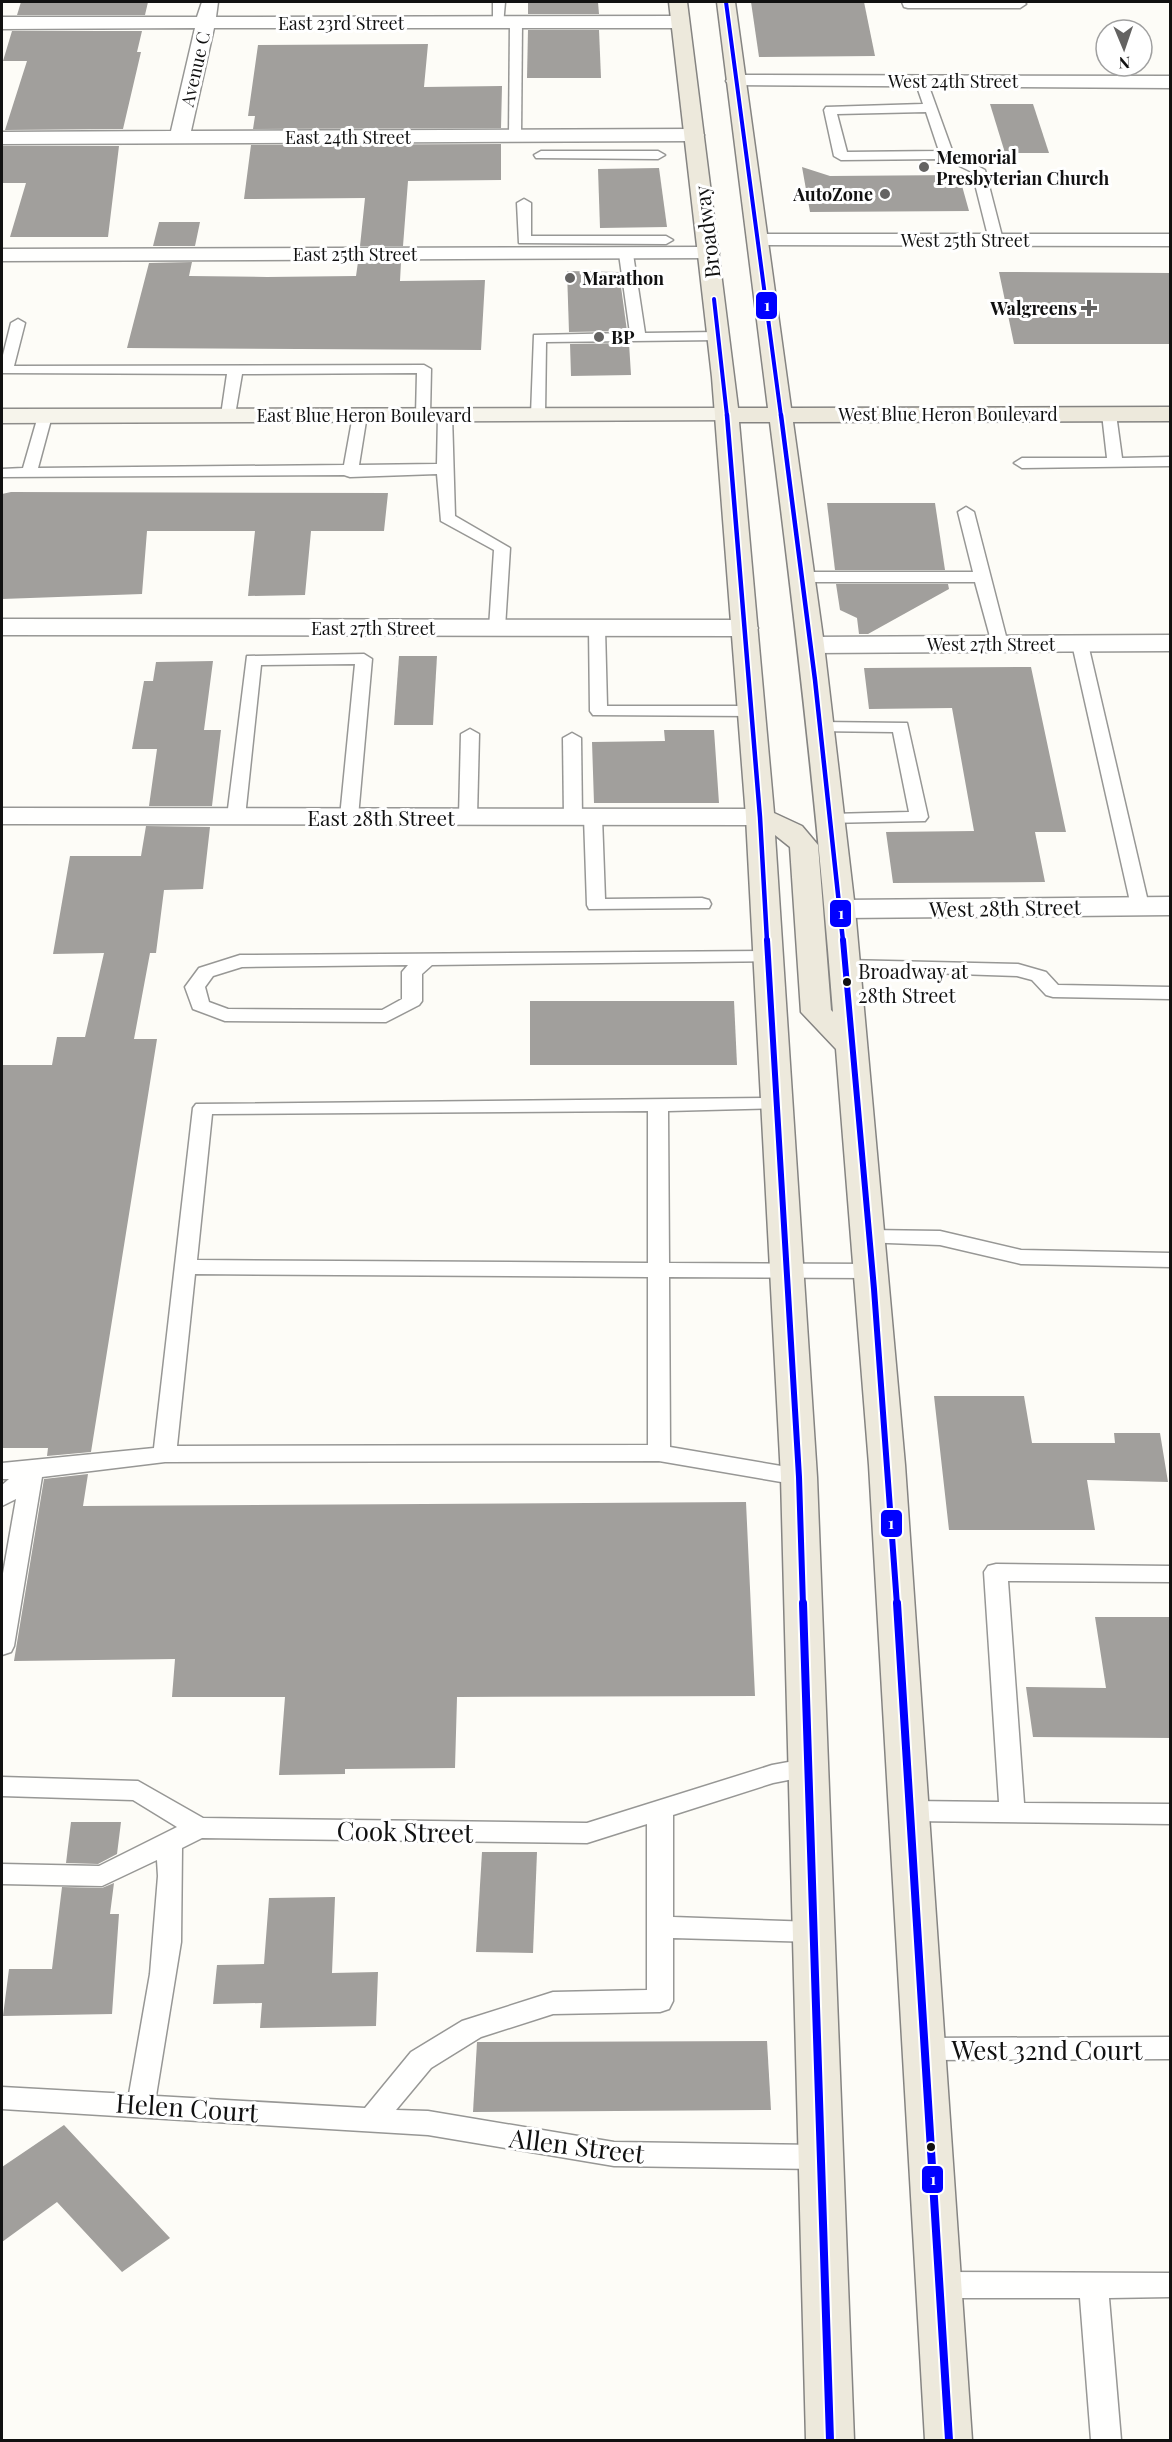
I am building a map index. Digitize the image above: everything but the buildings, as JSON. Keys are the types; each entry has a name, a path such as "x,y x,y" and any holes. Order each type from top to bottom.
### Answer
{"main road":[{"name":"Broadway","path":"678,2 726,415 752,711 769,957 799,1477 810,1767 819,2157 830,2440"},
{"path":"726,2 811,645 840,909 870,1254 910,1811 949,2440"},
{"name":"West Blue Heron Boulevard","path":"726,415 1170,414"},
{"name":"East Blue Heron Boulevard","path":"2,416 726,415"},
{"path":"760,817 792,832 804,845 816,1012 851,1046"}],"street":[{"name":"Avenue C","path":"180,137 210,2"},
{"name":"East 23rd Street","path":"2,23 680,22"},
{"name":"West 24th Street","path":"736,81 1170,82"},
{"name":"East 24th Street","path":"2,138 515,136 598,145 694,135"},
{"name":"West 25th Street","path":"759,240 1170,240"},
{"name":"East 25th Street","path":"2,255 524,247 626,254 708,253"},
{"name":"East 27th Street","path":"2,627 745,628"},
{"name":"West 27th Street","path":"811,645 1170,643"},
{"name":"East 28th Street","path":"2,816 760,817"},
{"name":"West 28th Street","path":"840,909 1170,906"}],"lane":[{"path":"499,2 507,22 515,136"},
{"path":"908,2 908,4 1020,4 1018,2"},
{"path":"921,81 928,108 947,155"},
{"path":"928,108 830,110 842,156 947,155 978,170 996,240"},
{"path":"541,155 598,145 658,155"},
{"path":"524,203 524,247 666,240"},
{"path":"626,254 638,336"},
{"path":"18,323 4,378 235,369 424,369 445,470 447,518 502,548 497,628"},
{"path":"538,415 539,338 718,336"},
{"path":"228,415 235,369"},
{"path":"1109,414 1115,462"},
{"path":"350,472 360,415"},
{"path":"29,474 45,416"},
{"path":"1022,463 1170,462"},
{"path":"2,473 445,470"},
{"path":"966,512 1000,644"},
{"path":"801,577 982,578"},
{"path":"597,628 599,711 752,711"},
{"path":"1080,644 1140,906"},
{"path":"236,817 254,660 364,659 350,817"},
{"path":"820,727 901,727 919,817 831,819"},
{"path":"468,817 470,734"},
{"path":"572,738 596,905 702,904"},
{"path":"427,960 412,972 412,1001 386,1016 225,1015 200,1005 195,987 206,972 240,961 769,957"},
{"path":"845,966 1018,970 1039,976 1053,991 1170,993"},
{"path":"658,1104 660,1453"},
{"path":"165,1454 203,1108 776,1104"},
{"path":"185,1267 786,1270 940,1238 1021,1257 1170,1260"},
{"path":"2,1471 32,1470 165,1454 660,1453 799,1477"},
{"path":"2,1498 32,1470"},
{"path":"2,1646 32,1470"},
{"path":"1012,1813 996,1572 1170,1574"},
{"name":"Cook Street","path":"2,1874 102,1876 199,1828 586,1833 772,1774 810,1767"},
{"path":"2,1786 138,1791 199,1828"},
{"path":"372,2119 421,2060 472,2029 553,2003 660,2001 660,1810"},
{"path":"910,1811 1170,1814"},
{"path":"141,2104 167,1968 173,1888 169,1842"},
{"path":"659,1927 814,1932"},
{"name":"West 32nd Court","path":"924,2049 1170,2048"},
{"name":"Helen Court","path":"2,2098 141,2104 372,2119"},
{"name":"Allen Street","path":"372,2119 428,2123 614,2154 819,2157"},
{"path":"939,2285 1170,2285"},
{"path":"1093,2285 1106,2440"}],"transit line":[{"name":"1","path":"726,2 815,680 858,1097 888,1480 949,2440"},
{"name":"1","path":"714,299 724,377 760,817 799,1477 830,2440"}],"place":[{"name":"Memorial Presbyterian Church","path":"924,167"},
{"name":"AutoZone","path":"885,194"},
{"name":"Marathon","path":"570,278"},
{"name":"Walgreens","path":"1089,308"},
{"name":"BP","path":"599,337"},
{"name":"Broadway at 28th Street","path":"847,982"}]}
